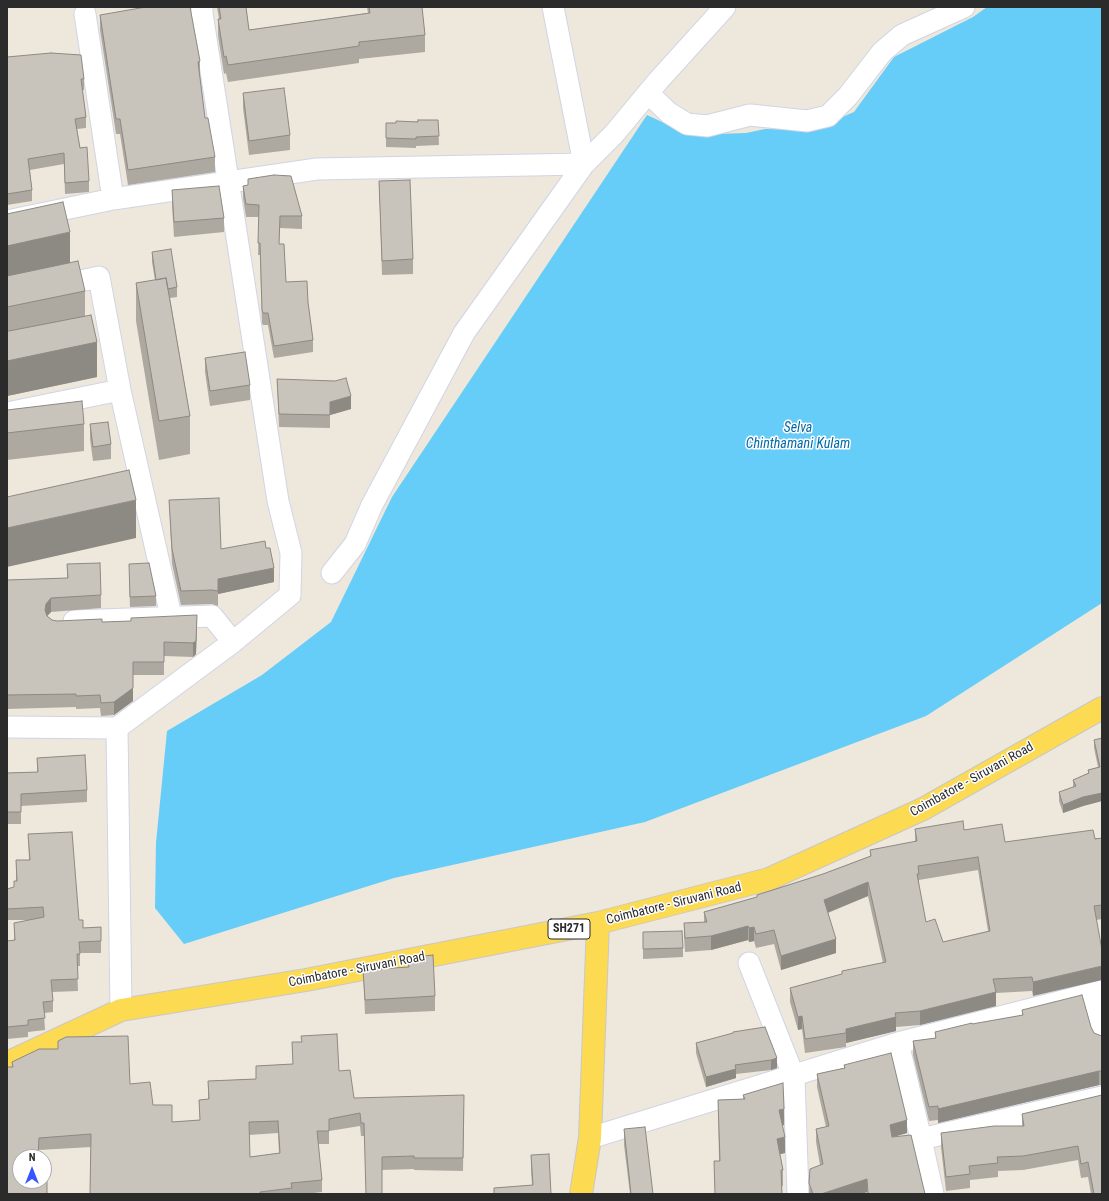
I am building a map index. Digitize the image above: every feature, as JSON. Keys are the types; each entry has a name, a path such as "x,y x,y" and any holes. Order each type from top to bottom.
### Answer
{"main road":[{"name":"Coimbatore - Siruvani Road","path":"7,1063 121,1010 306,980 598,923 770,879 923,809 1102,708"},
{"path":"581,1194 590,1138 598,923"}],"street":[{"path":"7,727 117,728 233,642 290,595 291,553 278,501 202,7"},
{"path":"553,7 584,164"},
{"path":"332,573 355,544 372,505 464,333 584,164 614,134 724,7"},
{"path":"648,93 669,113 687,124 707,126 750,115 807,121 828,116 848,96 882,52 902,34 964,7"},
{"path":"85,14 113,199"},
{"path":"7,221 113,199 317,168 584,164"},
{"path":"7,297 99,277 100,335 120,390 171,616"},
{"path":"7,413 120,390"},
{"path":"57,622 171,616 212,616 233,642"},
{"path":"117,728 121,1010"},
{"path":"749,963 794,1076 798,1194"},
{"path":"590,1138 898,1043 1096,993 1102,1038"},
{"path":"898,1043 934,1194"},
{"path":"921,1139 1102,1097"}],"water":[{"name":"Selva Chinthamani Kulam","path":"987,7 1102,7 1102,603 926,716 645,822 394,878 184,944 155,908 156,843 167,731 262,675 331,622 392,497 647,115 690,135 746,133 765,129 812,130 854,112 894,57 973,17"}],"building":[{"path":"146,7 190,7 200,61 198,62 205,118 208,118 215,157 128,170 120,119 116,119 100,15"},
{"path":"219,7 246,7 249,30 370,13 369,7 422,7 425,35 359,42 359,46 228,65 226,56 224,57 218,19 221,19"},
{"path":"51,53 81,55 84,79 81,79 86,117 75,119 80,148 87,147 89,181 65,183 64,153 28,159 32,190 7,194 7,57"},
{"path":"284,88 290,135 249,141 243,93"},
{"path":"418,120 438,120 439,136 416,137 416,139 386,138 386,123 396,123 396,121 418,122"},
{"path":"274,175 291,176 302,216 280,216 279,244 284,244 286,282 307,281 313,340 274,346 268,313 263,313 262,310 260,243 258,243 259,205 246,204 243,186 248,185 248,179"},
{"path":"410,180 413,259 382,261 379,181"},
{"path":"219,186 224,218 174,222 172,190"},
{"path":"63,202 70,232 7,246 7,214"},
{"path":"171,249 177,287 168,289 166,278 156,280 152,252"},
{"path":"78,261 85,291 7,307 7,276"},
{"path":"166,278 190,416 159,421 136,283"},
{"path":"91,315 97,342 7,361 7,331"},
{"path":"245,352 250,385 210,391 205,358"},
{"path":"346,378 351,396 330,402 330,415 279,414 277,379 335,381"},
{"path":"82,401 84,424 7,433 7,410"},
{"path":"108,422 111,444 93,447 90,424"},
{"path":"129,470 136,500 7,528 7,497"},
{"path":"219,498 221,549 265,541 266,548 270,548 274,568 218,579 218,591 181,591 172,549 169,500"},
{"path":"100,563 101,595 51,598 46,604 45,610 47,616 52,620 57,621 102,619 102,622 131,621 131,618 197,615 196,641 193,643 164,642 164,662 133,662 133,688 114,702 101,703 100,695 7,695 7,580 68,578 67,564"},
{"path":"149,563 156,596 130,597 129,564"},
{"path":"1102,738 1102,793 1083,797 1063,805 1059,792 1076,786 1073,780 1089,773 1088,770 1100,767 1094,740"},
{"path":"85,755 87,790 21,794 21,812 7,812 7,773 38,772 37,758"},
{"path":"963,821 964,830 1002,824 1005,842 1093,830 1095,839 1102,838 1102,905 1094,906 1102,950 1102,966 1033,982 1032,977 993,979 996,992 920,1011 895,1013 896,1017 846,1029 846,1033 805,1039 802,1016 798,1017 790,988 842,974 842,971 886,962 868,882 824,900 836,939 781,956 774,930 756,934 754,927 749,928 748,926 711,936 685,938 684,923 707,922 704,912 757,897 757,895 823,874 871,856 870,850 917,841 915,829","holes":["978,857 990,931 943,942 935,919 926,922 917,874 919,874 918,866"]},
{"path":"72,832 79,920 83,920 83,928 101,927 101,941 79,942 80,954 77,954 78,979 51,980 53,1001 43,1002 45,1018 28,1020 28,1025 7,1027 7,941 15,940 14,923 44,917 43,907 7,909 7,889 14,887 14,881 17,881 16,860 30,860 28,834"},
{"path":"682,931 683,948 643,949 643,932"},
{"path":"433,955 435,996 365,1000 363,970 409,967 408,958"},
{"path":"1082,995 1091,1027 1094,1033 1102,1036 1102,1071 938,1109 938,1106 929,1107 913,1041 936,1038 935,1032 972,1023 1023,1015 1022,1010"},
{"path":"765,1027 777,1058 735,1065 736,1069 706,1077 696,1043 733,1032"},
{"path":"337,1034 339,1071 350,1070 354,1098 464,1095 463,1158 414,1158 414,1156 382,1157 382,1194 366,1194 364,1123 361,1123 360,1113 329,1119 329,1131 317,1131 322,1180 291,1183 292,1188 260,1192 260,1194 90,1194 91,1134 39,1138 38,1149 12,1149 12,1189 47,1189 47,1194 7,1194 7,1067 13,1067 12,1062 39,1049 58,1049 58,1041 66,1037 128,1036 130,1084 150,1082 153,1105 172,1105 172,1122 200,1120 199,1100 209,1099 208,1081 256,1079 256,1066 293,1064 292,1042 302,1042 301,1036","holes":["278,1121 280,1153 250,1157 249,1122"]},
{"path":"891,1053 907,1120 890,1125 892,1137 911,1135 925,1194 868,1194 867,1179 821,1194 813,1194 809,1183 810,1169 823,1164 816,1129 829,1126 817,1074 845,1068 844,1065"},
{"path":"783,1083 784,1109 779,1110 785,1137 777,1139 783,1170 781,1170 782,1194 715,1194 714,1161 720,1161 718,1100 745,1099 743,1095"},
{"path":"1102,1095 1102,1194 1094,1194 1088,1162 1081,1164 1078,1146 1023,1156 997,1157 998,1163 969,1166 970,1174 946,1177 941,1133 994,1126 1024,1126 1022,1114"},
{"path":"645,1127 653,1194 631,1194 624,1129"},
{"path":"549,1154 551,1194 494,1194 494,1188 533,1185 531,1155"}]}
